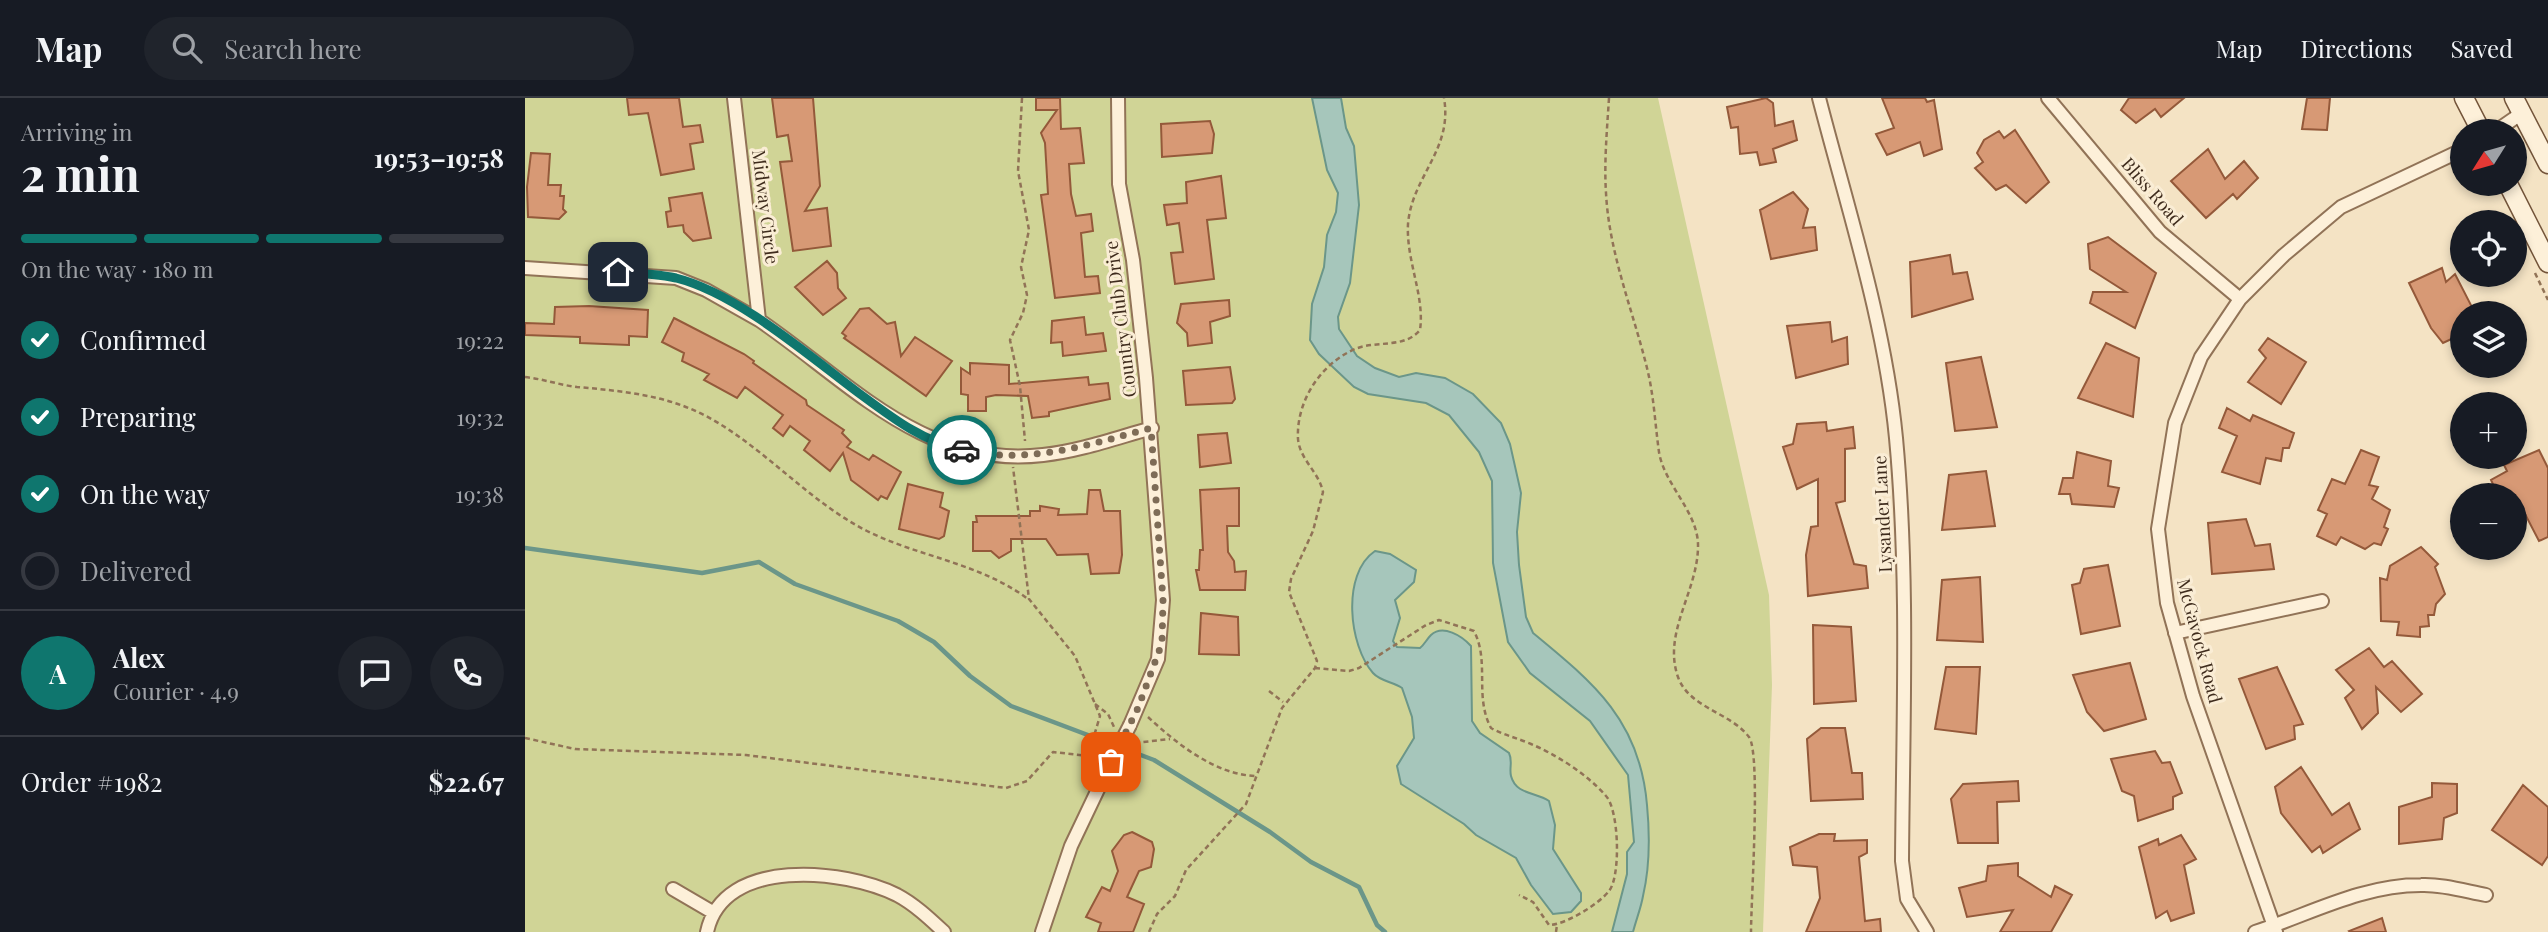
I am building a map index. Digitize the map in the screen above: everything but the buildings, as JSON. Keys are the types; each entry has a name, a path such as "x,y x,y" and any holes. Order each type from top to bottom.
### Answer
{"main road":[{"path":"2464,98 2475,119"},
{"path":"2518,105 2548,164"},
{"path":"2514,196 2548,263"}],"street":[{"name":"Midway Circle","path":"733,98 759,320"},
{"name":"Country Club Drive","path":"1042,932 1079,828 1138,708 1162,643 1163,600 1151,428 1133,260 1119,184 1118,98"},
{"name":"Lysander Lane","path":"1819,98 1874,307 1896,436 1904,553 1902,861 1907,899 1927,932"},
{"name":"Bliss Road","path":"2048,98 2160,232 2240,299"},
{"path":"2507,119 2518,105"},
{"name":"McGavock Road","path":"2275,929 2193,696 2167,603 2158,529 2175,423 2201,357 2240,299 2284,255 2341,207 2450,156"},
{"path":"525,268 676,278 706,290 759,320 898,422 953,448 1000,456 1043,455 1151,428"},
{"path":"2175,633 2322,601"},
{"path":"707,932 715,913 729,896 766,877 798,875 840,879 881,888 917,908 944,932"},
{"path":"2255,932 2275,929 2338,900 2381,890 2423,884 2486,895"},
{"path":"673,889 715,913"}],"path":[{"path":"1021,98 1018,160 1029,230 1021,267 1027,295 1023,313 1010,340 1020,386 1025,448"},
{"path":"1149,932 1157,914 1175,896 1186,870 1243,808 1285,703 1315,668 1317,661 1289,592 1291,579 1313,531 1323,492 1298,442 1299,413 1313,384 1327,369 1354,349 1403,341 1413,338 1420,330 1422,315 1411,272 1409,223 1418,187 1443,140 1447,123 1444,98"},
{"path":"1609,98 1606,195 1617,254 1632,320 1647,367 1659,433 1659,454 1698,541 1696,578 1672,652 1678,677 1688,695 1731,721 1751,739 1756,763 1750,888 1751,932"},
{"path":"525,377 575,387 627,392 680,404 727,429 860,528 969,568 1029,599 1075,656 1100,719 1088,756 1053,752 1027,781 1006,788 746,755 575,749 525,738"},
{"path":"1013,466 1029,599"},
{"path":"1315,668 1349,671 1439,620 1474,631 1482,648 1483,713 1491,728 1531,744 1566,763 1609,799 1617,835 1615,875 1609,891 1584,910 1557,925 1549,925 1533,902 1519,895"},
{"path":"1269,691 1285,703"},
{"path":"1095,704 1108,713 1115,731"},
{"path":"1138,708 1172,739 1224,770 1256,776"},
{"path":"1135,743 1172,739"},
{"path":"1556,932 1557,925"}],"green space":[{"path":"525,98 1658,98 1769,595 1772,685 1763,932 525,932"}],"water":[{"path":"1312,98 1341,98 1346,128 1354,146 1359,205 1350,283 1338,317 1339,329 1357,356 1375,368 1399,377 1416,373 1445,378 1473,394 1501,423 1510,444 1521,493 1517,532 1526,617 1533,633 1576,670 1611,707 1635,750 1643,776 1649,840 1645,885 1633,932 1612,932 1627,874 1627,852 1634,842 1628,775 1590,721 1530,673 1508,642 1493,563 1492,481 1479,452 1449,415 1426,403 1368,394 1354,387 1319,354 1310,340 1312,304 1324,267 1327,235 1336,212 1338,193 1327,170"},
{"path":"1375,551 1390,554 1416,570 1414,582 1395,600 1400,618 1393,641 1397,647 1420,648 1431,635 1441,631 1458,635 1471,646 1472,721 1480,733 1509,753 1511,776 1517,787 1549,801 1555,825 1553,849 1581,893 1581,901 1571,912 1553,914 1531,885 1516,858 1476,835 1464,824 1401,784 1397,766 1414,738 1412,717 1402,688 1376,676 1365,661 1354,629 1352,610 1357,576 1364,562"}],"waterway":[{"path":"525,548 702,573 759,562 795,584 898,621 934,642 970,676 1011,706 1154,760 1270,832 1311,862 1359,887 1377,925 1385,932"}],"way so far":[{"path":"962,450 1000,456 1043,455 1072,450 1151,428 1163,600 1162,643 1138,708 1111,762"}],"route":[{"path":"618,272 676,278 706,290 774,330 914,432 934,442 962,450"}]}
